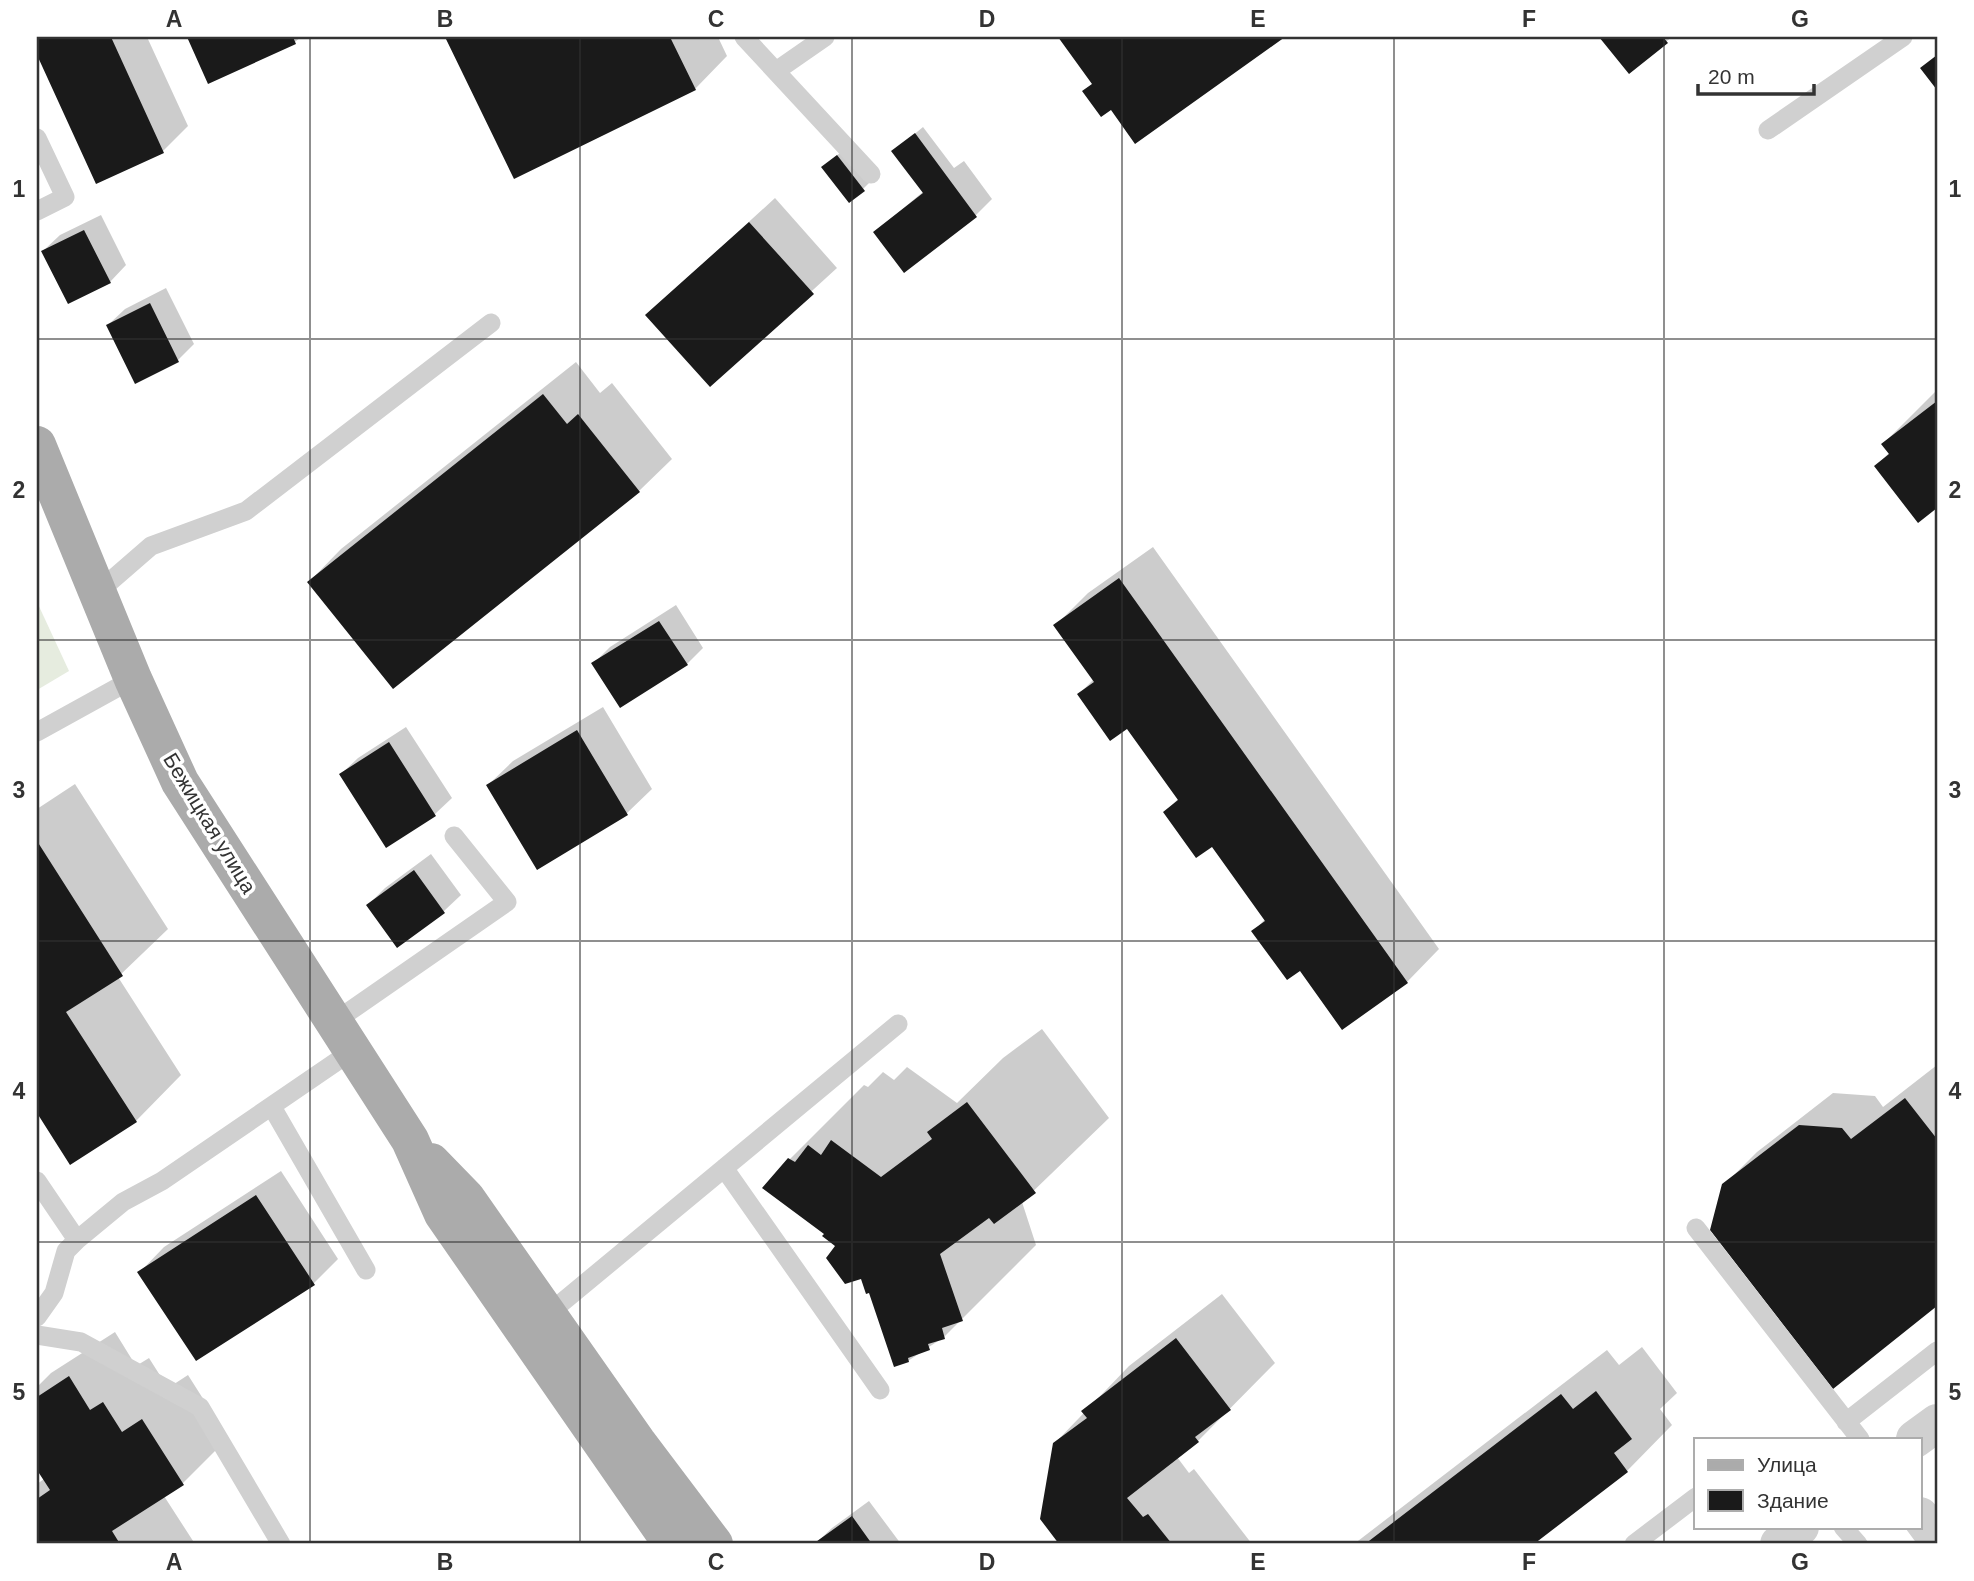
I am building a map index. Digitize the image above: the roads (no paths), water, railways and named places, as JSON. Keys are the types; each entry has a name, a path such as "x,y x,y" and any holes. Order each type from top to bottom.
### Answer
{"main road":[{"name":"Бежицкая улица","path":"37,445 133,679 180,782 410,1140 466,1198 536,1324"},
{"path":"536,1324 672,1544"},
{"path":"536,1324 714,1544"}],"street":[{"path":"1916,1438 1937,1423"},
{"path":"1922,1519 1937,1539"},
{"path":"1779,1544 1799,1528"}],"lane":[{"path":"744,37 871,174"},
{"path":"776,71 825,37"},
{"path":"1768,130 1903,37"},
{"path":"37,138 65,197 37,211"},
{"path":"98,592 151,546 246,511 491,323"},
{"path":"37,733 133,679"},
{"path":"37,1317 54,1293 66,1251 77,1240 122,1202 162,1181 272,1107 343,1037 507,902 454,836"},
{"path":"536,1324 898,1024"},
{"path":"272,1107 366,1270"},
{"path":"724,1168 880,1390"},
{"path":"37,1181 77,1240"},
{"path":"1696,1228 1859,1438"},
{"path":"37,1335 81,1342 200,1407 281,1544"},
{"path":"1846,1422 1937,1351"},
{"path":"1634,1544 1694,1499"},
{"path":"1844,1528 1858,1544"}]}
